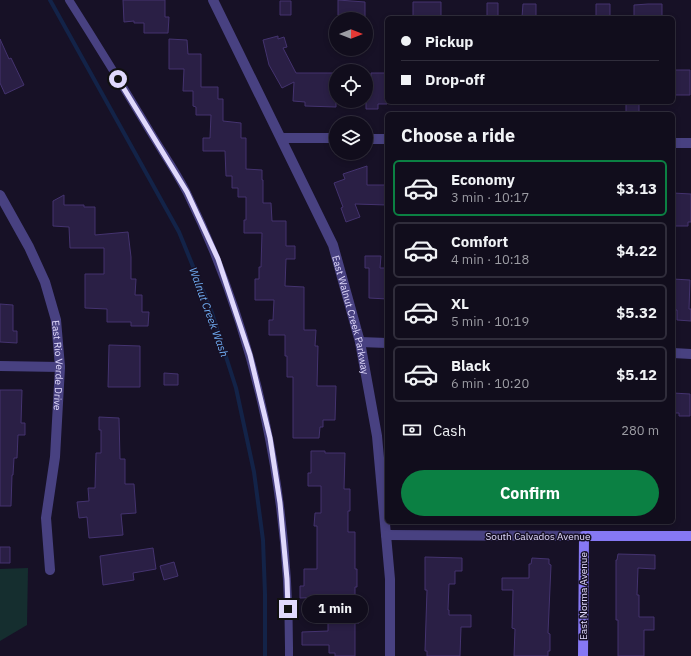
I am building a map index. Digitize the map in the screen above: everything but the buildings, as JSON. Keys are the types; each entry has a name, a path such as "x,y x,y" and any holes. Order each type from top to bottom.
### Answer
{"street":[{"name":"East Walnut Creek Parkway","path":"213,0 282,138 333,245 360,342 377,436 390,579 390,656"},
{"path":"282,138 329,138"},
{"path":"373,139 385,139"},
{"path":"675,143 691,143"},
{"name":"East Rio Verde Drive","path":"0,195 29,247 45,282 56,320 60,367 55,457 46,518 50,570"},
{"path":"360,342 385,343"},
{"path":"675,353 691,354"},
{"path":"0,366 60,367"},
{"name":"South Calvados Avenue","path":"386,535 691,536"},
{"name":"East Norma Avenue","path":"583,656 584,536"}],"lane":[{"path":"69,0 187,192 218,259 250,355 270,438 280,503 287,579 289,656"}],"green space":[{"path":"28,568 27,625 0,641 0,569"}],"waterway":[{"name":"Walnut Creek Wash","path":"50,0 179,232 212,313 236,388 254,472 263,540 265,656"}],"route":[{"path":"118,79 187,192 218,259 250,355 270,438 280,503 287,579 288,609"}]}
